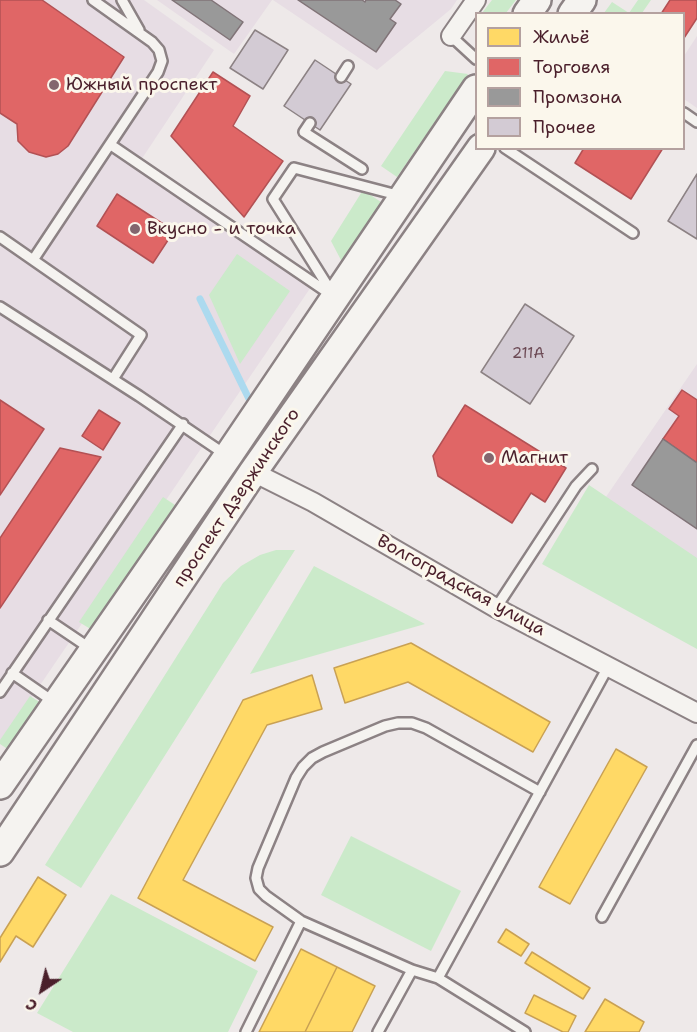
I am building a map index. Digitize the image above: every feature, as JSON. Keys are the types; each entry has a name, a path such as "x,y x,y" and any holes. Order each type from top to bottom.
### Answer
{"street":[{"path":"451,36 476,0"},
{"name":"проспект Дзержинского","path":"4,772 56,703 228,456 475,92"},
{"name":"проспект Дзержинского","path":"0,852 253,472 481,150"},
{"name":"Волгоградская улица","path":"228,456 253,472 313,502 496,608 697,712"}],"lane":[{"path":"33,260 159,72 162,61 159,50 152,42 93,0"},
{"path":"122,0 142,35"},
{"path":"451,36 475,57"},
{"path":"341,77 348,66"},
{"path":"310,123 304,132 362,169"},
{"path":"111,145 335,297"},
{"path":"507,150 633,233"},
{"path":"335,297 273,199 294,168 403,196"},
{"path":"0,237 141,335 113,379"},
{"path":"0,307 183,424 228,456"},
{"path":"0,692 183,424"},
{"path":"496,608 576,486 592,469"},
{"path":"48,620 93,650"},
{"path":"438,978 608,666"},
{"path":"12,673 56,703"},
{"path":"525,1032 438,978 412,970 301,921 266,896 259,889 256,878 258,868 296,778 303,767 323,752 385,726 412,723 426,728 540,792"},
{"path":"602,917 697,745"},
{"path":"246,1032 301,921"},
{"path":"378,1032 412,970"}],"shaded area":[{"path":"0,0 144,0 214,50 137,166 313,284 0,744"},
{"path":"157,0 272,0 234,54"},
{"path":"273,0 457,0 451,9 377,70"},
{"path":"697,36 697,108 685,100 685,54"},
{"path":"697,364 697,593 586,526"}],"green space":[{"path":"492,0 516,0 507,12 483,12"},
{"path":"638,0 651,0 643,12 630,12"},
{"path":"612,2 627,12 605,12"},
{"path":"445,71 468,74 397,177 381,166"},
{"path":"363,190 381,202 342,262 331,241"},
{"path":"237,254 290,291 240,364 209,295"},
{"path":"589,485 697,558 697,649 542,564"},
{"path":"163,497 175,505 92,630 79,622"},
{"path":"276,550 295,550 81,888 45,865 223,583 241,566 260,555"},
{"path":"314,566 425,624 250,674"},
{"path":"30,696 41,703 9,750 0,744 0,740"},
{"path":"351,836 461,891 431,951 321,895"},
{"path":"111,894 258,971 228,1032 73,1032 37,1013"}],"building: Жильё":[{"path":"411,643 550,722 533,752 408,682 345,703 334,668"},
{"path":"312,675 322,709 267,725 183,880 273,927 255,961 138,898 243,700"},
{"path":"616,749 647,767 570,904 539,887"},
{"path":"38,877 66,895 33,947 16,936 0,962 0,938"},
{"path":"506,929 529,944 521,956 498,942"},
{"path":"301,949 337,967 305,1032 259,1032"},
{"path":"532,952 590,988 583,999 525,963"},
{"path":"337,967 375,986 352,1032 305,1032"},
{"path":"534,995 576,1016 568,1032 563,1032 525,1013"},
{"path":"605,999 644,1022 639,1032 585,1032"}],"building: Торговля":[{"name":"Южный проспект","path":"0,0 42,0 124,57 68,146 58,154 46,157 29,152 18,141 17,124 0,113"},
{"path":"670,0 697,0 697,18 685,36 685,12 662,12"},
{"path":"213,72 250,96 233,126 283,161 244,217 171,136"},
{"path":"583,150 662,150 631,199 575,163"},
{"name":"Вкусно - и точка","path":"117,194 174,231 153,263 97,226"},
{"path":"682,390 697,400 697,463 663,439 679,416 669,409"},
{"path":"0,400 44,429 0,495"},
{"path":"465,405 566,468 545,502 531,493 512,523 438,476 433,456"},
{"path":"99,410 120,423 103,450 82,436"},
{"path":"60,448 101,457 0,608 0,538"}],"building: Промзона":[{"path":"172,0 211,0 243,22 230,40"},
{"path":"298,0 362,0 365,2 366,0 395,0 401,4 390,19 396,23 376,52"},
{"path":"663,439 697,463 697,529 632,485"}],"building: Прочее":[{"path":"255,30 288,50 263,89 230,68"},
{"path":"315,60 351,84 320,130 284,106"},
{"path":"697,174 697,239 668,221"},
{"path":"525,304 574,336 530,404 481,372"}],"waterway":[{"path":"200,299 250,401"}],"place":[{"name":"Южный проспект","path":"54,85"},
{"name":"Вкусно - и точка","path":"135,229"},
{"name":"Магнит","path":"489,458"}]}
